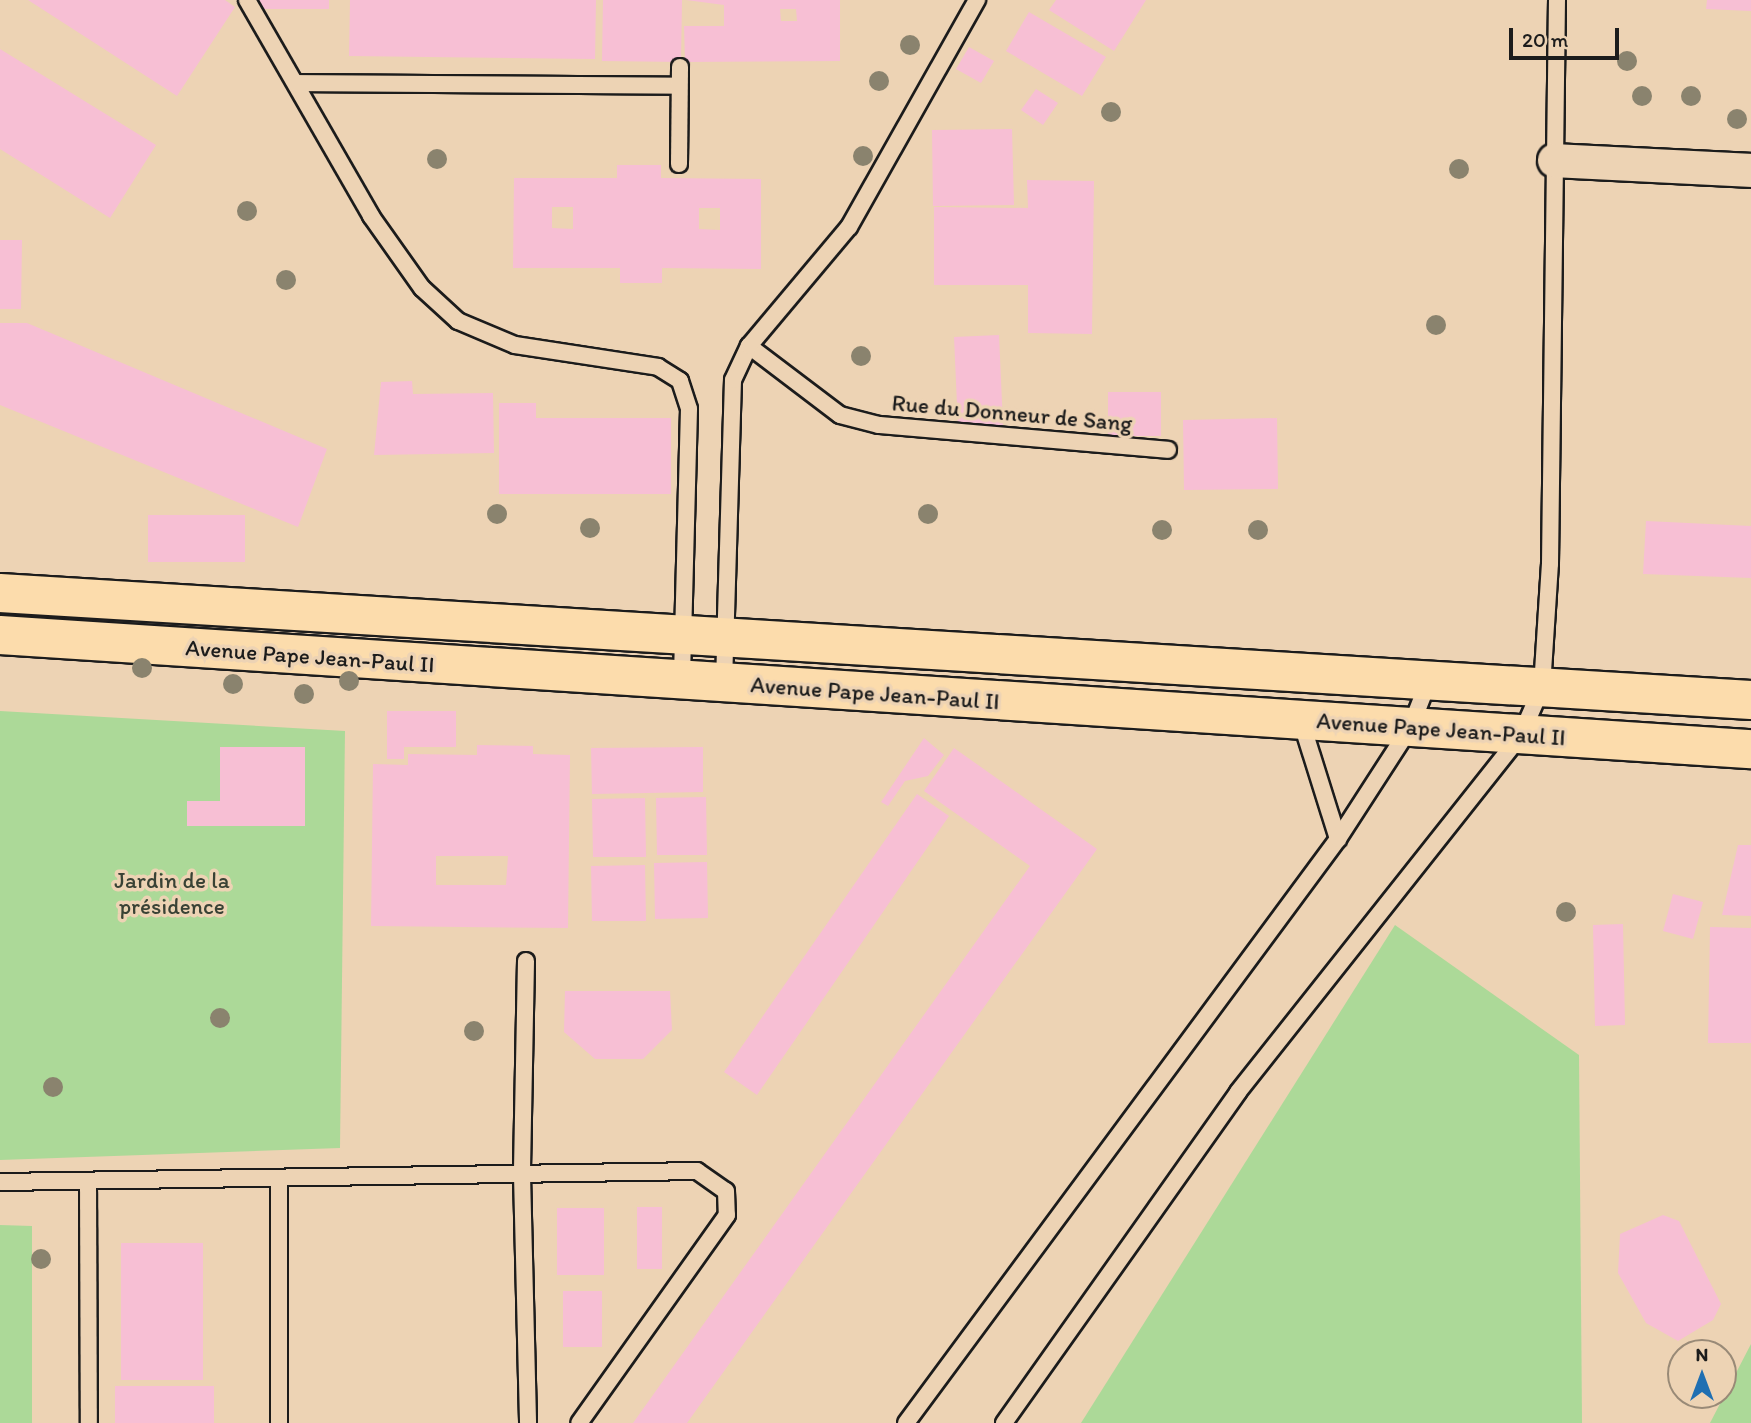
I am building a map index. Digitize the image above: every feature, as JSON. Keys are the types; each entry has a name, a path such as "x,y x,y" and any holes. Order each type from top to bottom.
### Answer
{"main road":[{"name":"Avenue Pape Jean-Paul II","path":"0,593 684,636 1430,678 1751,701"},
{"name":"Avenue Pape Jean-Paul II","path":"0,635 1751,749"},
{"path":"1172,711 1176,664"}],"street":[{"path":"1553,160 1751,170"}],"lane":[{"path":"247,0 371,216 422,288 458,321 515,345 658,367 680,381 689,409 682,681"},
{"path":"724,683 733,380 749,346 849,227 977,0"},
{"path":"1004,1423 1238,1092 1521,735 1542,687 1550,564 1557,0"},
{"path":"680,67 680,164"},
{"path":"296,82 680,86"},
{"name":"Rue du Donneur de Sang","path":"749,346 840,415 929,432 1168,450"},
{"path":"906,1423 1338,839 1411,726 1430,678"},
{"path":"1300,719 1338,839"},
{"path":"526,961 522,1175 528,1423"},
{"path":"0,1182 697,1171 726,1191 727,1214 713,1242 579,1423"},
{"path":"279,1178 279,1423"},
{"path":"88,1181 89,1423"}],"green space":[{"name":"Jardin de la présidence","path":"0,711 345,731 340,1148 0,1160"},
{"path":"1395,925 1579,1055 1582,1423 1081,1423"},
{"path":"0,1225 32,1226 32,1423 0,1423"},
{"path":"1751,1344 1751,1423 1710,1423 1717,1409 1737,1409 1737,1371"}],"building":[{"path":"28,0 225,0 235,7 177,96"},
{"path":"258,0 329,0 329,9 258,9"},
{"path":"350,0 596,0 595,59 349,56"},
{"path":"603,0 682,0 681,62 602,61"},
{"path":"686,0 840,0 840,61 685,62 684,26 724,26 724,5","holes":["780,9 796,9 797,21 781,21"]},
{"path":"1056,0 1146,0 1114,51 1049,10"},
{"path":"1707,0 1751,0 1751,11 1706,9"},
{"path":"1029,12 1106,57 1082,96 1006,51"},
{"path":"969,47 994,61 981,83 956,69"},
{"path":"0,49 156,145 110,218 0,149"},
{"path":"1036,89 1058,103 1043,125 1021,110"},
{"path":"1012,129 1014,205 933,206 932,130"},
{"path":"617,165 661,165 661,178 761,179 761,269 662,268 662,283 620,283 620,268 513,268 514,178 617,178","holes":["552,207 573,207 573,229 552,228","699,208 720,208 720,230 699,229"]},
{"path":"1027,180 1094,181 1092,334 1028,333 1028,285 934,285 934,207 1028,208"},
{"path":"0,240 22,240 21,309 0,309"},
{"path":"0,323 27,323 327,449 298,527 0,405"},
{"path":"999,335 1003,425 958,427 954,337"},
{"path":"412,381 413,394 493,393 494,453 374,455 381,382"},
{"path":"1108,392 1161,392 1161,436 1108,436"},
{"path":"499,403 536,403 536,418 671,418 671,494 499,494"},
{"path":"1277,418 1278,489 1184,490 1183,420"},
{"path":"148,515 245,515 245,562 148,562"},
{"path":"1646,521 1751,526 1751,578 1643,574"},
{"path":"387,711 456,711 456,747 404,747 404,759 387,759"},
{"path":"924,738 944,755 928,776 905,781 888,806 881,802"},
{"path":"477,745 533,746 533,754 570,755 568,928 371,926 373,764 408,765 408,754 477,755","holes":["436,856 508,856 506,885 436,885"]},
{"path":"220,747 305,747 305,826 187,826 187,801 220,801"},
{"path":"703,747 703,792 592,794 591,748"},
{"path":"954,748 1097,849 687,1423 633,1423 1030,866 924,791"},
{"path":"917,794 949,816 757,1095 724,1072"},
{"path":"706,797 707,855 657,855 656,798"},
{"path":"645,798 646,857 593,857 592,799"},
{"path":"1738,845 1751,845 1751,916 1722,915"},
{"path":"707,862 708,918 655,919 654,863"},
{"path":"645,865 646,921 592,921 591,866"},
{"path":"1673,894 1703,902 1693,939 1663,931"},
{"path":"1623,924 1625,1025 1595,1026 1593,925"},
{"path":"1710,927 1751,928 1751,1043 1708,1043"},
{"path":"565,991 670,991 672,1030 643,1059 595,1059 564,1032"},
{"path":"637,1207 662,1207 662,1269 637,1269"},
{"path":"557,1208 604,1208 604,1275 557,1275"},
{"path":"1663,1215 1679,1221 1721,1304 1713,1320 1681,1339 1674,1339 1646,1323 1618,1273 1620,1234"},
{"path":"121,1243 203,1243 203,1380 121,1380"},
{"path":"563,1291 602,1291 602,1347 563,1347"},
{"path":"115,1386 214,1386 214,1423 115,1423"}]}
